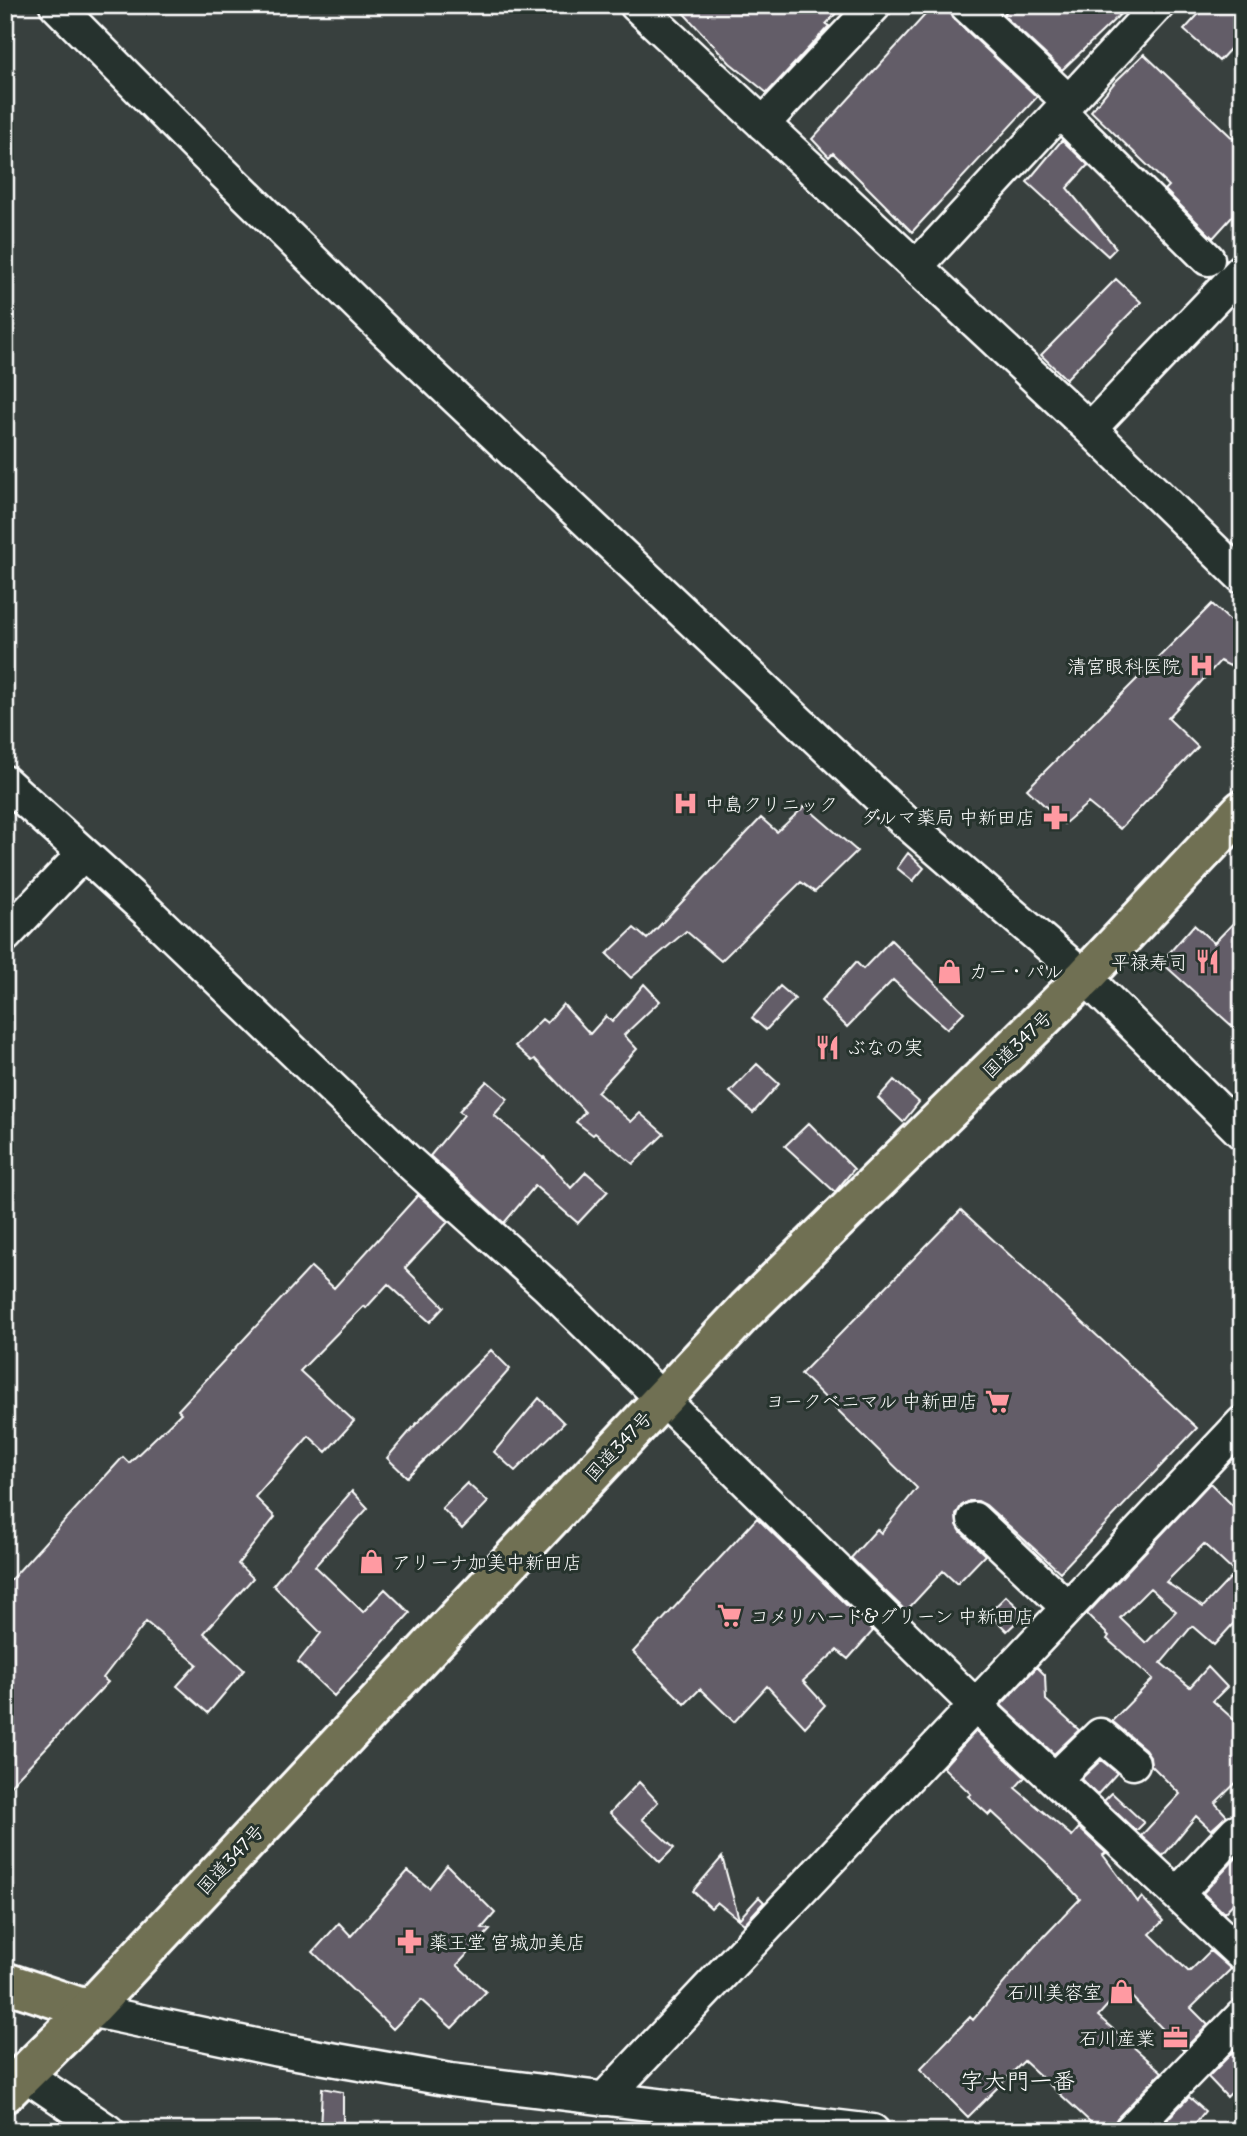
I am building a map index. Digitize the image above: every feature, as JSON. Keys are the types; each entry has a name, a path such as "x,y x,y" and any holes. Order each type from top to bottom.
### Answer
{"main road":[{"name":"国道347号","path":"15,2083 89,2010 747,1309 1085,977 1242,810"},
{"path":"5,1982 89,2010"}],"street":[{"path":"56,5 197,147 396,340 900,817 1085,977 1242,1133"},
{"path":"636,5 1090,429 1242,577"},
{"path":"762,124 875,5"},
{"path":"966,5 1208,259"},
{"path":"916,267 1158,5"},
{"path":"1090,429 1242,270"},
{"path":"5,782 148,912 409,1162 548,1286 976,1706 1242,1955"},
{"path":"5,936 83,854"},
{"path":"604,2099 1242,1423"},
{"path":"974,1519 1067,1607"},
{"path":"1055,1779 1100,1735 1133,1763"},
{"path":"1178,1893 1236,1831"},
{"path":"89,2010 274,2049 437,2077 873,2131"},
{"path":"1130,2131 1242,2017"},
{"path":"15,2083 108,2131"}],"building":[{"path":"676,5 844,5 826,24 829,26 767,93 730,63"},
{"path":"934,5 948,5 953,18 1037,97 912,232 833,153 829,157 812,139"},
{"path":"1012,5 1130,5 1062,70 1003,15"},
{"path":"1207,5 1242,5 1242,36 1219,61 1184,30"},
{"path":"1144,54 1242,147 1242,206 1213,238 1165,190 1169,186 1091,111 1114,83"},
{"path":"1062,140 1088,165 1067,188 1116,248 1108,256 1027,182"},
{"path":"1116,279 1141,302 1066,379 1041,355"},
{"path":"1212,604 1242,632 1242,654 1230,666 1220,661 1168,718 1198,747 1120,829 1088,803 1064,824 1027,789"},
{"path":"805,806 857,851 815,892 801,882 721,961 686,931 631,978 607,954 634,928 647,939 761,818 777,832"},
{"path":"908,853 924,868 913,881 897,868"},
{"path":"1242,914 1242,1035 1161,962 1194,925 1214,943"},
{"path":"891,940 964,1012 947,1029 893,980 847,1027 821,1001 856,962 863,969"},
{"path":"644,984 660,1001 624,1035 637,1049 597,1092 631,1122 640,1113 664,1134 633,1164 595,1133 593,1135 576,1122 585,1112 535,1059 532,1061 515,1046 542,1019 547,1023 563,1004 590,1034 606,1016 612,1022"},
{"path":"780,986 795,999 766,1030 752,1018"},
{"path":"757,1064 779,1084 753,1113 730,1092"},
{"path":"894,1080 919,1102 903,1122 878,1098"},
{"path":"487,1081 508,1099 494,1115 544,1157 571,1188 586,1172 608,1191 578,1223 535,1186 504,1223 430,1156 464,1115 459,1111"},
{"path":"809,1123 854,1169 835,1192 785,1146"},
{"path":"418,1195 448,1222 405,1268 444,1307 430,1322 388,1284 300,1371 354,1421 326,1452 309,1436 255,1497 275,1517 238,1564 253,1578 204,1633 244,1670 208,1713 177,1686 197,1664 146,1622 103,1678 108,1682 5,1791 5,1586 123,1457 129,1463 181,1413 178,1410 311,1267 334,1288"},
{"name":"ヨークベニマル 中新田店","path":"961,1210 1197,1428 1060,1572 986,1505 969,1501 961,1506 956,1515 957,1525 985,1555 957,1584 943,1571 906,1611 851,1558 877,1529 881,1533 917,1488 801,1374"},
{"path":"491,1350 510,1369 457,1429 407,1477 387,1458 416,1424"},
{"path":"539,1398 564,1423 515,1471 494,1452"},
{"path":"467,1483 488,1502 462,1529 442,1508"},
{"path":"1210,1483 1242,1515 1242,1614 1214,1645 1192,1626 1161,1663 1190,1687 1208,1667 1227,1687 1213,1701 1242,1727 1242,1777 1215,1803 1227,1816 1211,1830 1196,1816 1163,1856 1141,1836 1180,1794 1151,1765 1150,1756 1145,1749 1112,1721 1153,1679 1107,1639 1109,1636 1087,1614","holes":["1204,1544 1235,1573 1203,1607 1166,1582","1150,1588 1176,1611 1146,1643 1120,1618"]},
{"path":"352,1491 368,1508 315,1566 363,1612 385,1589 410,1613 334,1696 298,1662 321,1633 273,1585"},
{"path":"757,1518 873,1631 848,1659 837,1650 803,1681 825,1705 805,1727 767,1686 734,1722 700,1689 685,1704 633,1652"},
{"path":"1006,1596 1025,1614 1007,1631 989,1613"},
{"path":"1037,1667 1045,1675 1046,1700 1079,1730 1054,1754 1001,1705"},
{"path":"976,1731 1025,1777 1015,1788 1072,1836 1079,1828 1106,1853 1103,1855 1138,1902 1142,1897 1163,1921 1150,1934 1189,1972 1210,1951 1231,1969 1191,2008 1208,2025 1183,2050 1123,1988 1098,2016 1162,2072 1117,2118 1111,2131 1100,2131 1024,2061 968,2117 920,2069 970,2017 973,2020 1035,1946 1080,1899 1047,1863 992,1812 989,1815 968,1796 971,1794 943,1767"},
{"path":"1101,1760 1117,1773 1097,1795 1081,1779"},
{"path":"639,1782 658,1802 642,1819 674,1848 660,1862 610,1813"},
{"path":"1112,1793 1144,1823 1136,1831 1104,1801"},
{"path":"1242,1852 1242,1894 1224,1913 1203,1893"},
{"path":"722,1857 739,1919 759,1897 764,1902 744,1924 717,1902 711,1908 693,1891"},
{"path":"447,1865 495,1913 482,1928 490,1930 457,1965 486,1992 452,2028 421,2000 393,2029 313,1952 339,1923 351,1936 408,1871 429,1888"},
{"path":"1235,2050 1242,2056 1242,2082 1227,2097 1208,2077"},
{"path":"322,2088 343,2092 343,2131 320,2131"},
{"path":"1189,2097 1205,2111 1189,2131 1156,2131"}],"place":[{"name":"清宮眼科医院","path":"1201,666"},
{"name":"中島クリニック","path":"685,804"},
{"name":"ダルマ薬局 中新田店","path":"1055,817"},
{"name":"平禄寿司","path":"1207,962"},
{"name":"カー・パル","path":"949,971"},
{"name":"ぶなの実","path":"827,1047"},
{"name":"ヨークベニマル 中新田店","path":"998,1401"},
{"name":"アリーナ加美中新田店","path":"372,1562"},
{"name":"コメリハード&グリーン 中新田店","path":"730,1616"},
{"name":"薬王堂 宮城加美店","path":"409,1942"},
{"name":"石川美容室","path":"1122,1992"},
{"name":"石川産業","path":"1175,2038"}],"district":[{"name":"字大門一番","path":"1018,2080"}]}
